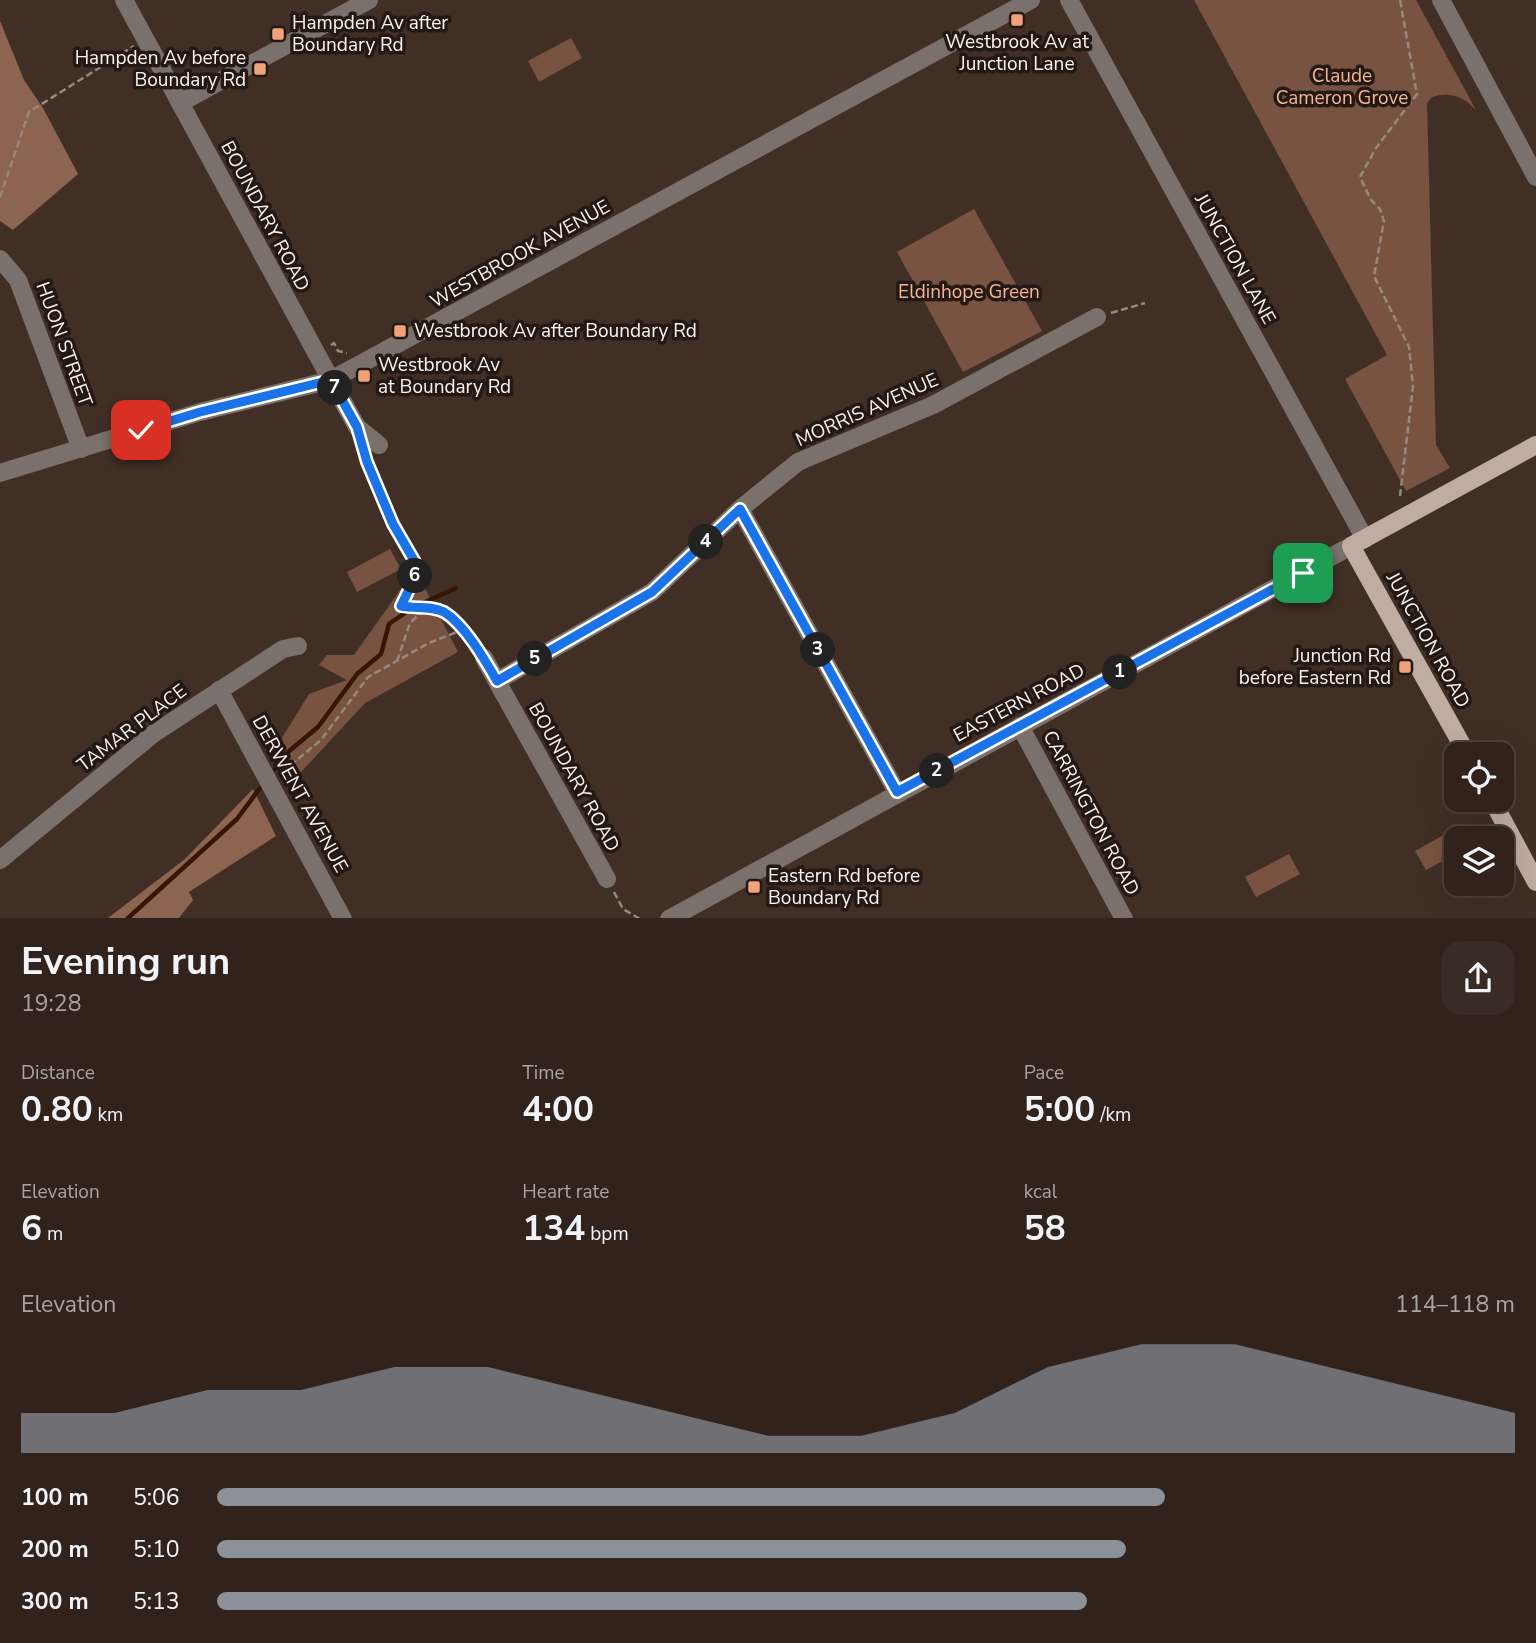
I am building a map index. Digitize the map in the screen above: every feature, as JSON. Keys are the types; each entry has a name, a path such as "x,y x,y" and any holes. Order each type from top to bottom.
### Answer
{"main road":[{"name":"EASTERN ROAD","path":"1358,543 1536,445"},
{"name":"JUNCTION ROAD","path":"1358,543 1461,742"},
{"path":"1498,812 1536,882"}],"street":[{"name":"BOUNDARY ROAD","path":"124,0 357,427 379,445"},
{"path":"180,103 369,0"},
{"name":"WESTBROOK AVENUE","path":"0,472 200,412 331,380 1031,0"},
{"name":"JUNCTION LANE","path":"1069,0 1340,494 1358,543"},
{"path":"1441,0 1536,177"},
{"name":"HUON STREET","path":"0,259 18,280 81,449"},
{"name":"MORRIS AVENUE","path":"497,681 652,592 740,509 798,463 933,405 1097,317"},
{"path":"740,509 897,792"},
{"name":"EASTERN ROAD","path":"671,918 897,792 1358,543"},
{"name":"TAMAR PLACE","path":"0,860 153,734 283,649 298,646"},
{"name":"BOUNDARY ROAD","path":"484,658 607,879"},
{"name":"DERWENT AVENUE","path":"219,690 342,918"},
{"name":"CARRINGTON ROAD","path":"1020,726 1123,918"}],"path":[{"path":"1400,0 1417,94 1376,148 1360,177 1371,200 1380,209 1384,221 1374,275 1409,347 1413,386 1400,496"},
{"path":"0,197 29,112 146,39"},
{"path":"1097,317 1145,303"},
{"path":"357,427 367,462 393,524 419,569 401,606 427,607 443,612 462,630 484,658"},
{"path":"397,661 410,623 427,607"},
{"path":"268,780 290,767 321,740 368,677 429,643 462,630"},
{"path":"607,879 624,909 638,918"}],"green space":[{"name":"Claude Cameron Grove","path":"1194,0 1416,0 1476,110 1462,99 1451,95 1432,97 1427,103 1436,445 1450,468 1406,491 1345,379 1387,355"},
{"path":"571,38 582,58 539,82 528,61"},
{"name":"Eldinhope Green","path":"974,209 1042,331 963,372 897,252"},
{"path":"390,549 401,569 357,592 347,572"},
{"path":"415,569 458,652 365,703 290,784 272,754 309,694 347,680 319,665 327,655 354,655"},
{"path":"1444,835 1444,860 1426,870 1415,851"},
{"path":"1289,854 1300,874 1256,897 1245,877"}],"shaded area":[{"path":"0,21 24,80 43,108 78,174 13,230 0,221"},
{"path":"253,789 276,836 189,892 193,900 179,918 108,918 185,859"}],"waterway":[{"path":"275,769 288,752 318,727 357,674 381,654 389,624 412,608 456,588"},
{"path":"128,918 237,819 260,788"}],"place":[{"name":"Westbrook Av at Junction Lane","path":"1017,20"},
{"name":"Hampden Av after Boundary Rd","path":"278,34"},
{"name":"Hampden Av before Boundary Rd","path":"260,69"},
{"name":"Westbrook Av after Boundary Rd","path":"400,331"},
{"name":"Westbrook Av at Boundary Rd","path":"364,376"},
{"name":"Junction Rd before Eastern Rd","path":"1405,667"},
{"name":"Eastern Rd before Boundary Rd","path":"754,887"}],"route":[{"path":"141,430 200,412 331,380 357,427 367,462 393,524 419,569 401,606 427,607 443,612 462,630 484,658 497,681 652,592 740,509 897,792 1303,573"}]}
